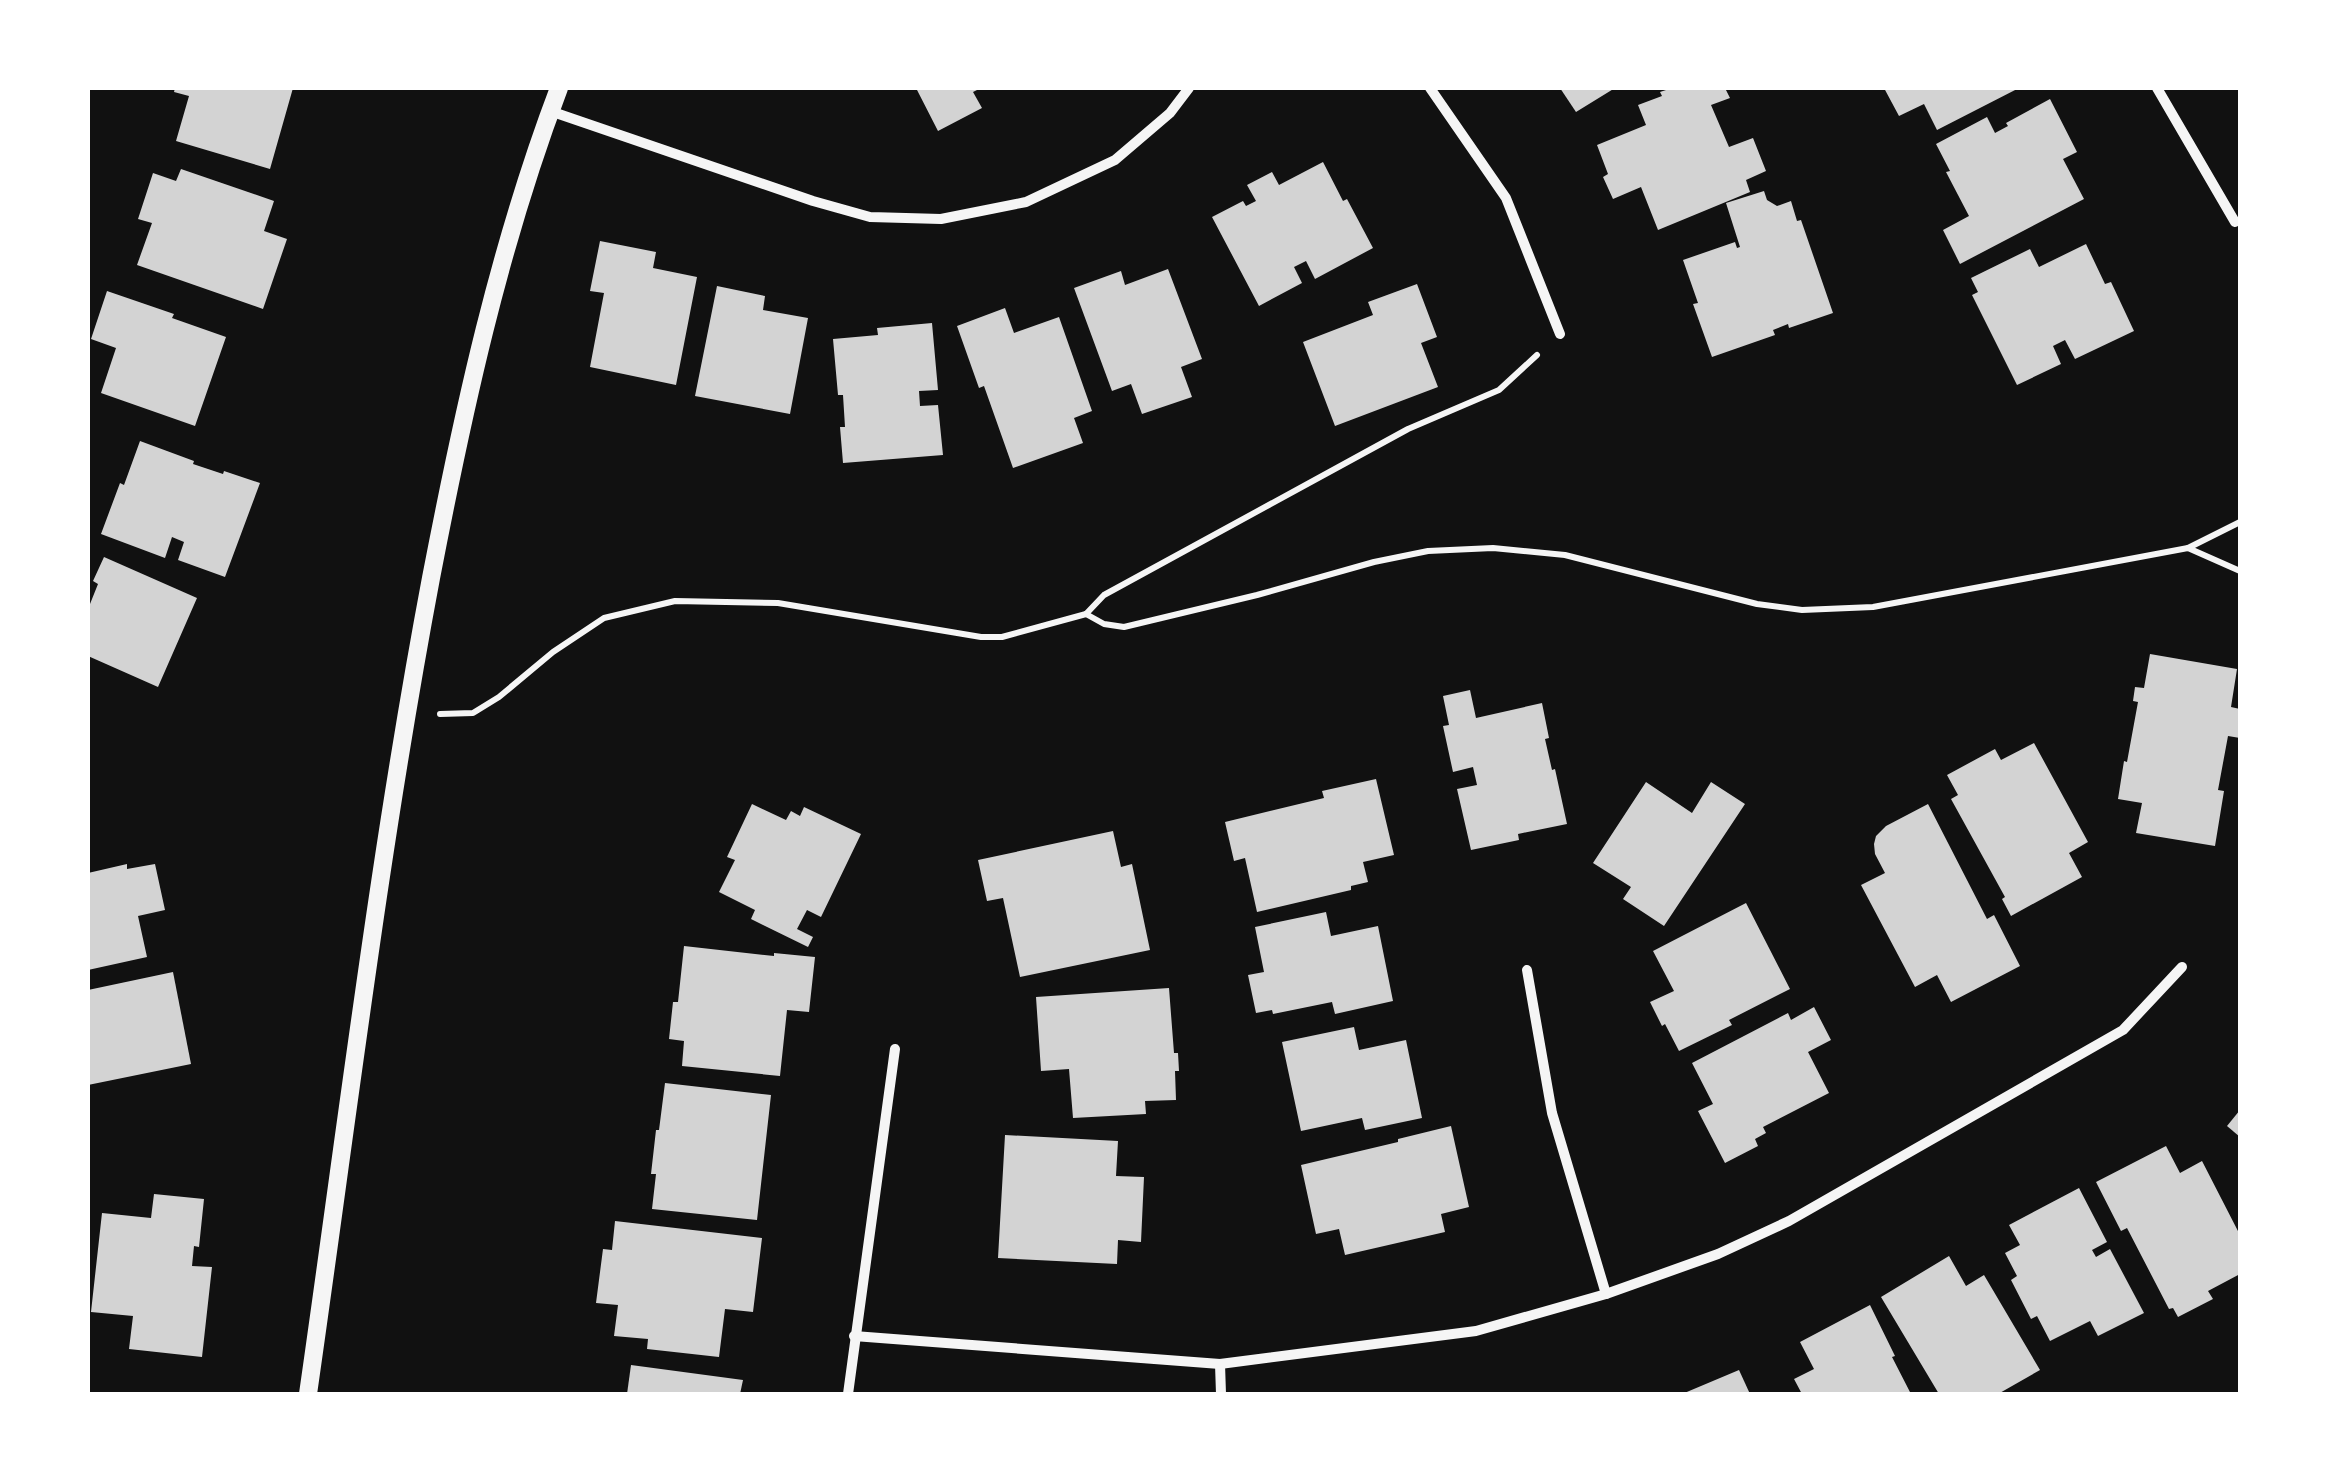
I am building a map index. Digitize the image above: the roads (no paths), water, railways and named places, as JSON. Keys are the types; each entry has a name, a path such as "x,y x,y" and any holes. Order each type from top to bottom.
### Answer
{"street":[{"path":"308,1394 405,715 453,468 495,284 559,88"},
{"path":"550,111 813,202 870,217 941,219 1026,202 1116,160 1170,113 1189,88"},
{"path":"1430,88 1506,198 1560,334"},
{"path":"2157,88 2235,222"},
{"path":"854,1336 1220,1364 1476,1330 1606,1294 1718,1254 1790,1221 2123,1030 2182,966"},
{"path":"1527,970 1552,1113 1606,1294"},
{"path":"848,1394 894,1050"},
{"path":"1220,1364 1221,1394"}]}
